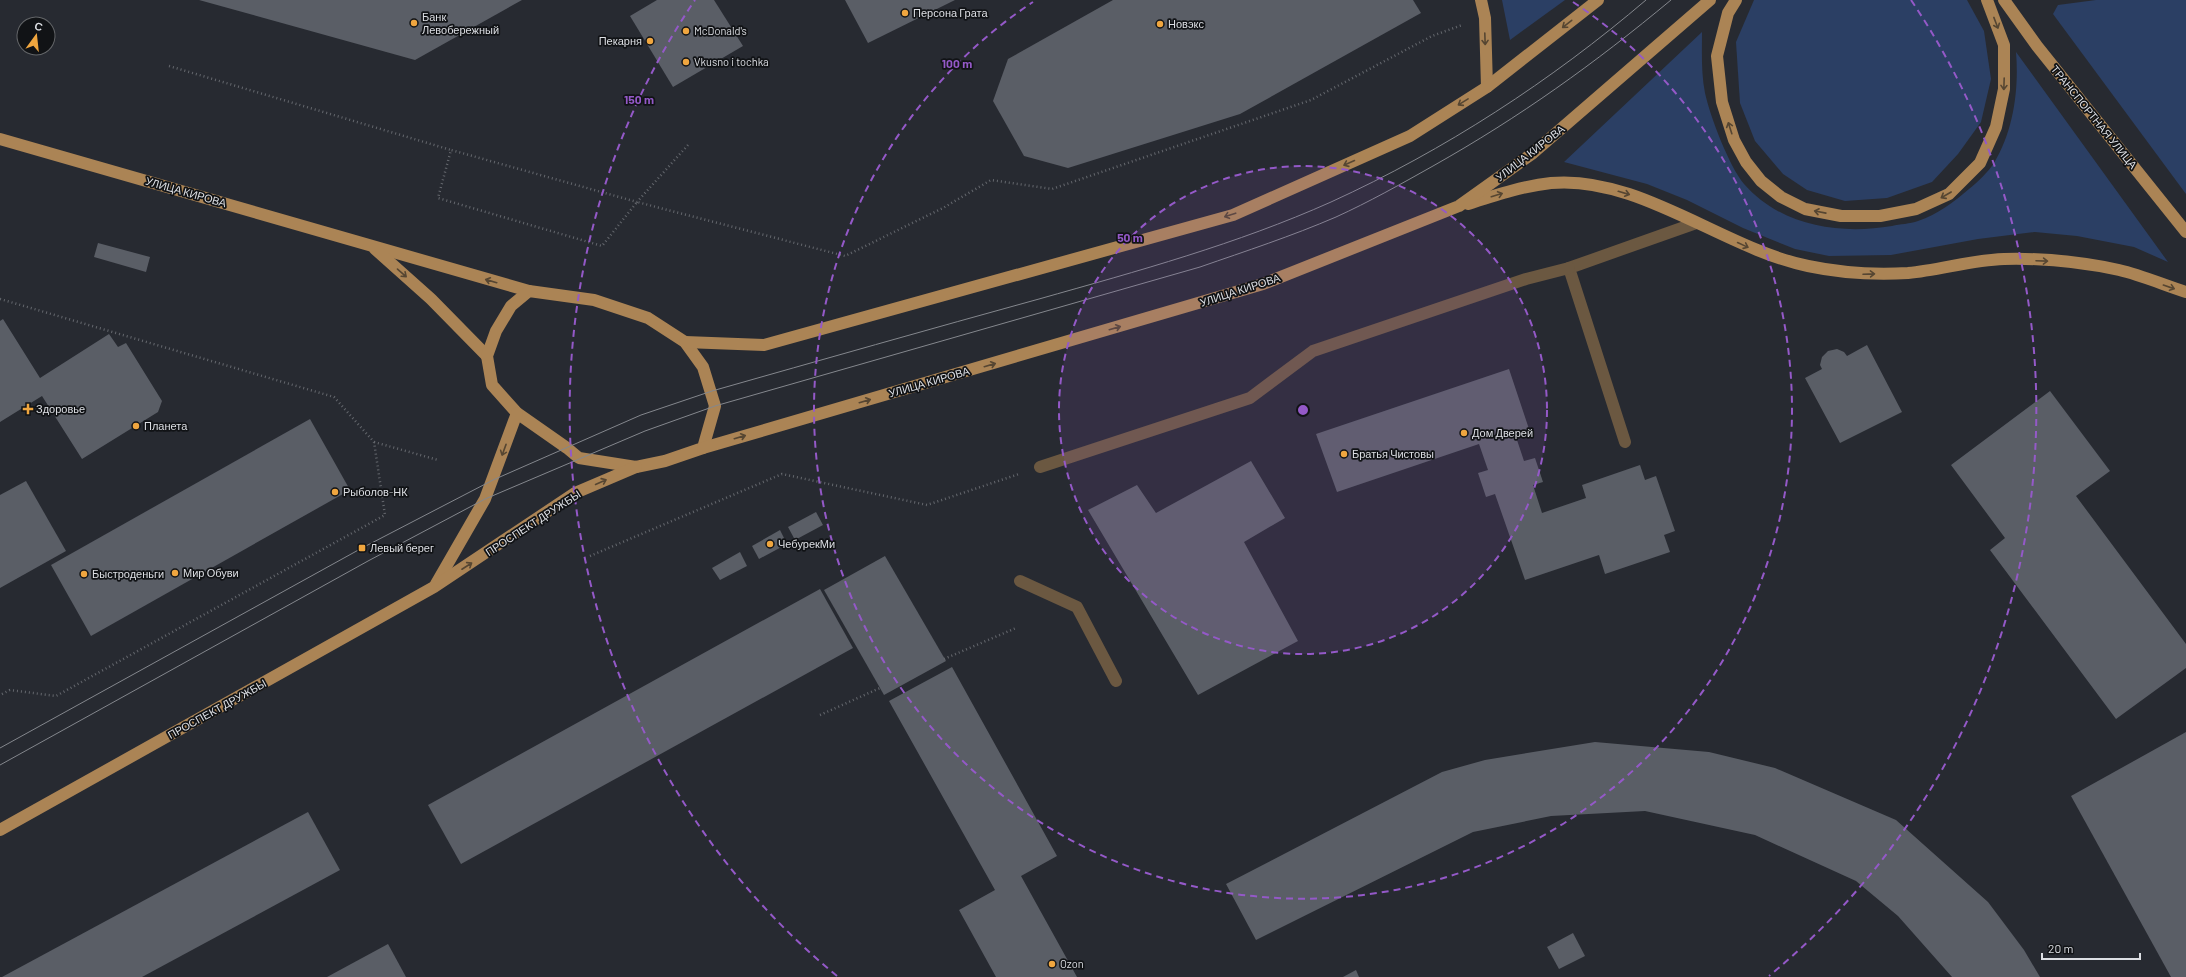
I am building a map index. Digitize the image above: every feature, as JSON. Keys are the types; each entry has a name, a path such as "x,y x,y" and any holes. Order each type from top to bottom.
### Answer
{"main road":[{"path":"1481,0 1485,18 1487,87"},
{"path":"684,342 764,345 1233,215 1410,136 1487,87 1598,0"},
{"name":"УЛИЦА КИРОВА","path":"636,466 665,461 703,448 1263,284 1460,206 1533,153 1710,0"},
{"path":"1736,0 1728,13 1717,56 1722,102 1734,140 1746,162 1762,181 1781,197 1805,209 1841,216 1880,216 1916,209 1948,194 1980,163 1996,127 2004,89 2004,46 1987,0"},
{"name":"ТРАНСПОРТНАЯ УЛИЦА","path":"2004,0 2037,46 2186,232"},
{"name":"УЛИЦА КИРОВА","path":"0,139 529,291 594,300 648,318 684,342"},
{"path":"1460,206 1522,188 1553,183 1582,185 1627,193 1749,248 1807,266 1861,275 1909,273 2003,259 2064,261 2120,270 2186,292"},
{"name":"УЛИЦА КИРОВА","path":"372,247 431,299 487,356"},
{"path":"529,291 511,306 496,331 487,356 492,385 517,413 579,458 636,466"},
{"path":"684,342 703,367 715,406 703,448"},
{"path":"434,587 485,499 517,413"},
{"name":"ПРОСПЕКТ ДРУЖБЫ","path":"0,830 434,587 576,493 636,466"}],"lane":[{"path":"1040,467 1250,398 1313,351 1526,279 1569,268 1696,223"},
{"path":"1569,268 1625,442"},
{"path":"1020,581 1077,607 1116,681"}],"path":[{"path":"169,66 451,150 637,202 845,256 943,208 991,180 1052,190 1311,100 1432,36"},
{"path":"451,150 438,198 602,246 637,202 688,145"},
{"path":"0,299 334,397 374,442 438,460"},
{"path":"0,695 10,690 56,696 385,515 374,442"},
{"path":"590,556 782,474 927,505 1040,467"},
{"path":"944,659 1016,628"},
{"path":"820,715 880,688"}],"shaded area":[{"path":"1502,0 1565,0 1510,40"},
{"path":"1754,0 1967,0 1984,31 1991,79 1981,122 1958,154 1932,182 1887,198 1845,201 1807,190 1783,174 1755,141 1740,103 1736,42"},
{"path":"2096,0 2186,0 2186,194 2053,14 2058,5"},
{"path":"1702,32 1702,70 1705,93 1711,114 1726,153 1744,184 1775,210 1812,224 1832,228 1872,229 1912,223 1932,215 1945,207 1983,177 1994,163 2001,150 2011,123 2014,109 2017,80 2016,52 2168,262 2134,247 2077,236 2035,232 1978,239 1891,255 1829,256 1795,249 1743,228 1687,200 1647,184 1564,162"}],"building":[{"path":"199,0 522,0 415,60"},
{"name":"McDonald's","path":"657,0 714,0 743,46 673,87 630,16"},
{"path":"845,0 955,0 868,43"},
{"path":"1113,0 1413,0 1421,13 1240,114 1068,168 1024,156 993,101 1008,59"},
{"path":"98,243 150,257 146,272 94,257"},
{"path":"3,319 40,378 109,334 118,347 126,343 162,401 158,412 82,459 42,396 0,422 0,321"},
{"path":"1867,345 1902,412 1840,443 1805,378 1822,369 1820,365 1822,357 1828,351 1837,349 1844,352 1847,356"},
{"path":"1509,369 1530,432 1516,437 1524,461 1535,458 1543,482 1533,485 1542,513 1586,498 1582,485 1640,465 1645,480 1656,476 1675,531 1664,535 1670,552 1605,574 1599,555 1525,580 1495,494 1486,497 1478,473 1488,470 1479,444 1337,492 1316,434"},
{"path":"2050,391 2110,471 2076,496 2186,644 2186,668 2116,719 1990,550 2005,538 1951,465"},
{"path":"310,419 350,490 91,636 51,565"},
{"path":"1251,461 1285,518 1244,542 1298,641 1198,695 1088,510 1137,485 1156,513"},
{"path":"26,481 66,551 0,588 0,495"},
{"path":"816,512 823,525 795,540 788,527"},
{"path":"780,530 787,544 759,559 752,546"},
{"path":"740,552 747,566 720,580 712,568"},
{"path":"885,556 946,661 884,695 824,590"},
{"path":"820,589 853,648 461,864 428,805"},
{"path":"952,667 1057,856 1021,876 1077,977 996,977 959,910 995,890 889,701"},
{"path":"2186,732 2186,977 2171,977 2071,796"},
{"path":"1595,742 1709,752 1775,768 1896,820 1988,902 2024,950 2040,977 1952,977 1898,916 1856,881 1755,835 1645,811 1551,816 1473,832 1256,940 1226,884 1442,772 1485,760"},
{"path":"308,812 340,870 142,977 2,977"},
{"path":"1573,933 1585,956 1559,969 1547,947"},
{"path":"388,944 406,977 327,977"},
{"path":"1356,970 1359,977 1343,977"}],"tram line":[{"path":"0,748 362,548 493,480 641,415 712,391 1076,289 1187,256 1260,231 1331,202 1415,160 1496,112 1573,58 1646,0"},
{"path":"0,765 368,561 485,499 645,431 715,406 1200,267 1286,237 1336,217 1409,179 1465,147 1526,109 1585,68 1671,0"}],"place":[{"name":"Персона Грата","path":"905,13"},
{"name":"Банк Левобережный","path":"414,23"},
{"name":"Новэкс","path":"1160,24"},
{"name":"McDonald's","path":"686,31"},
{"name":"Пекарня","path":"650,41"},
{"name":"Vkusno i tochka","path":"686,62"},
{"name":"Здоровье","path":"28,409"},
{"name":"Планета","path":"136,426"},
{"name":"Дом Дверей","path":"1464,433"},
{"name":"Братья Чистовы","path":"1344,454"},
{"name":"Рыболов-НК","path":"335,492"},
{"name":"ЧебурекМи","path":"770,544"},
{"name":"Левый берег","path":"362,548"},
{"name":"Мир Обуви","path":"175,573"},
{"name":"Быстроденьги","path":"84,574"},
{"name":"Ozon","path":"1052,964"}]}
